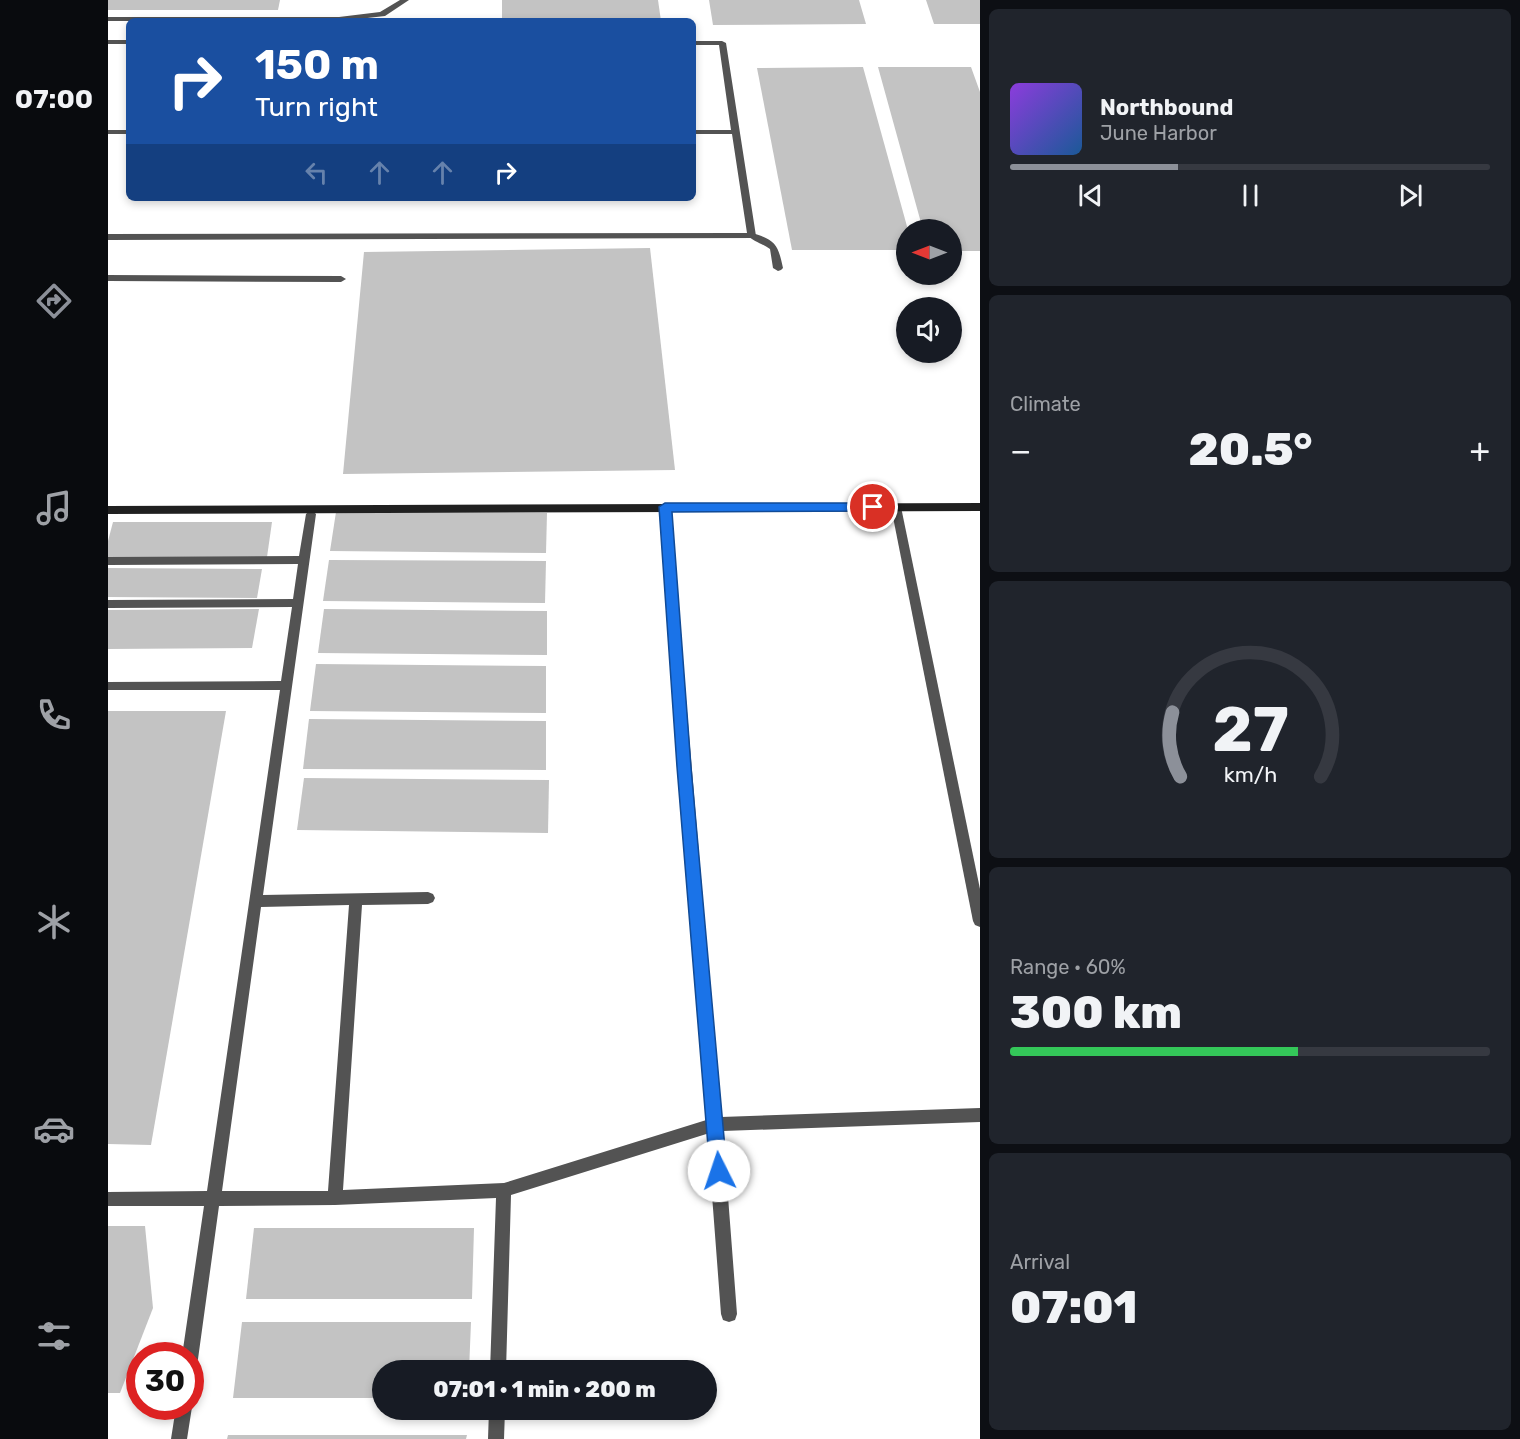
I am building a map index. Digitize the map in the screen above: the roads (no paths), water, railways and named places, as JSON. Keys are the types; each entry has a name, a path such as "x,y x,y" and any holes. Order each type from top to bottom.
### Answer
{"street":[{"path":"348,18 382,14 405,0"},
{"path":"108,19 126,19"},
{"path":"108,42 126,42"},
{"path":"696,43 722,43 752,236"},
{"path":"108,132 126,132"},
{"path":"696,132 736,132"},
{"path":"108,237 752,236 762,239 774,248 778,268"},
{"path":"108,278 341,279"},
{"path":"665,507 684,767 716,1124 729,1314"},
{"path":"896,507 980,921"},
{"path":"108,510 980,507"},
{"path":"192,1342 311,514"},
{"path":"108,561 304,561"},
{"path":"108,604 298,603"},
{"path":"108,686 287,685"},
{"path":"256,901 428,898"},
{"path":"335,1198 356,900"},
{"path":"108,1199 335,1198 504,1190 716,1124 980,1115"},
{"path":"498,1360 504,1190"},
{"path":"179,1439 182,1420"},
{"path":"496,1420 496,1439"}]}
